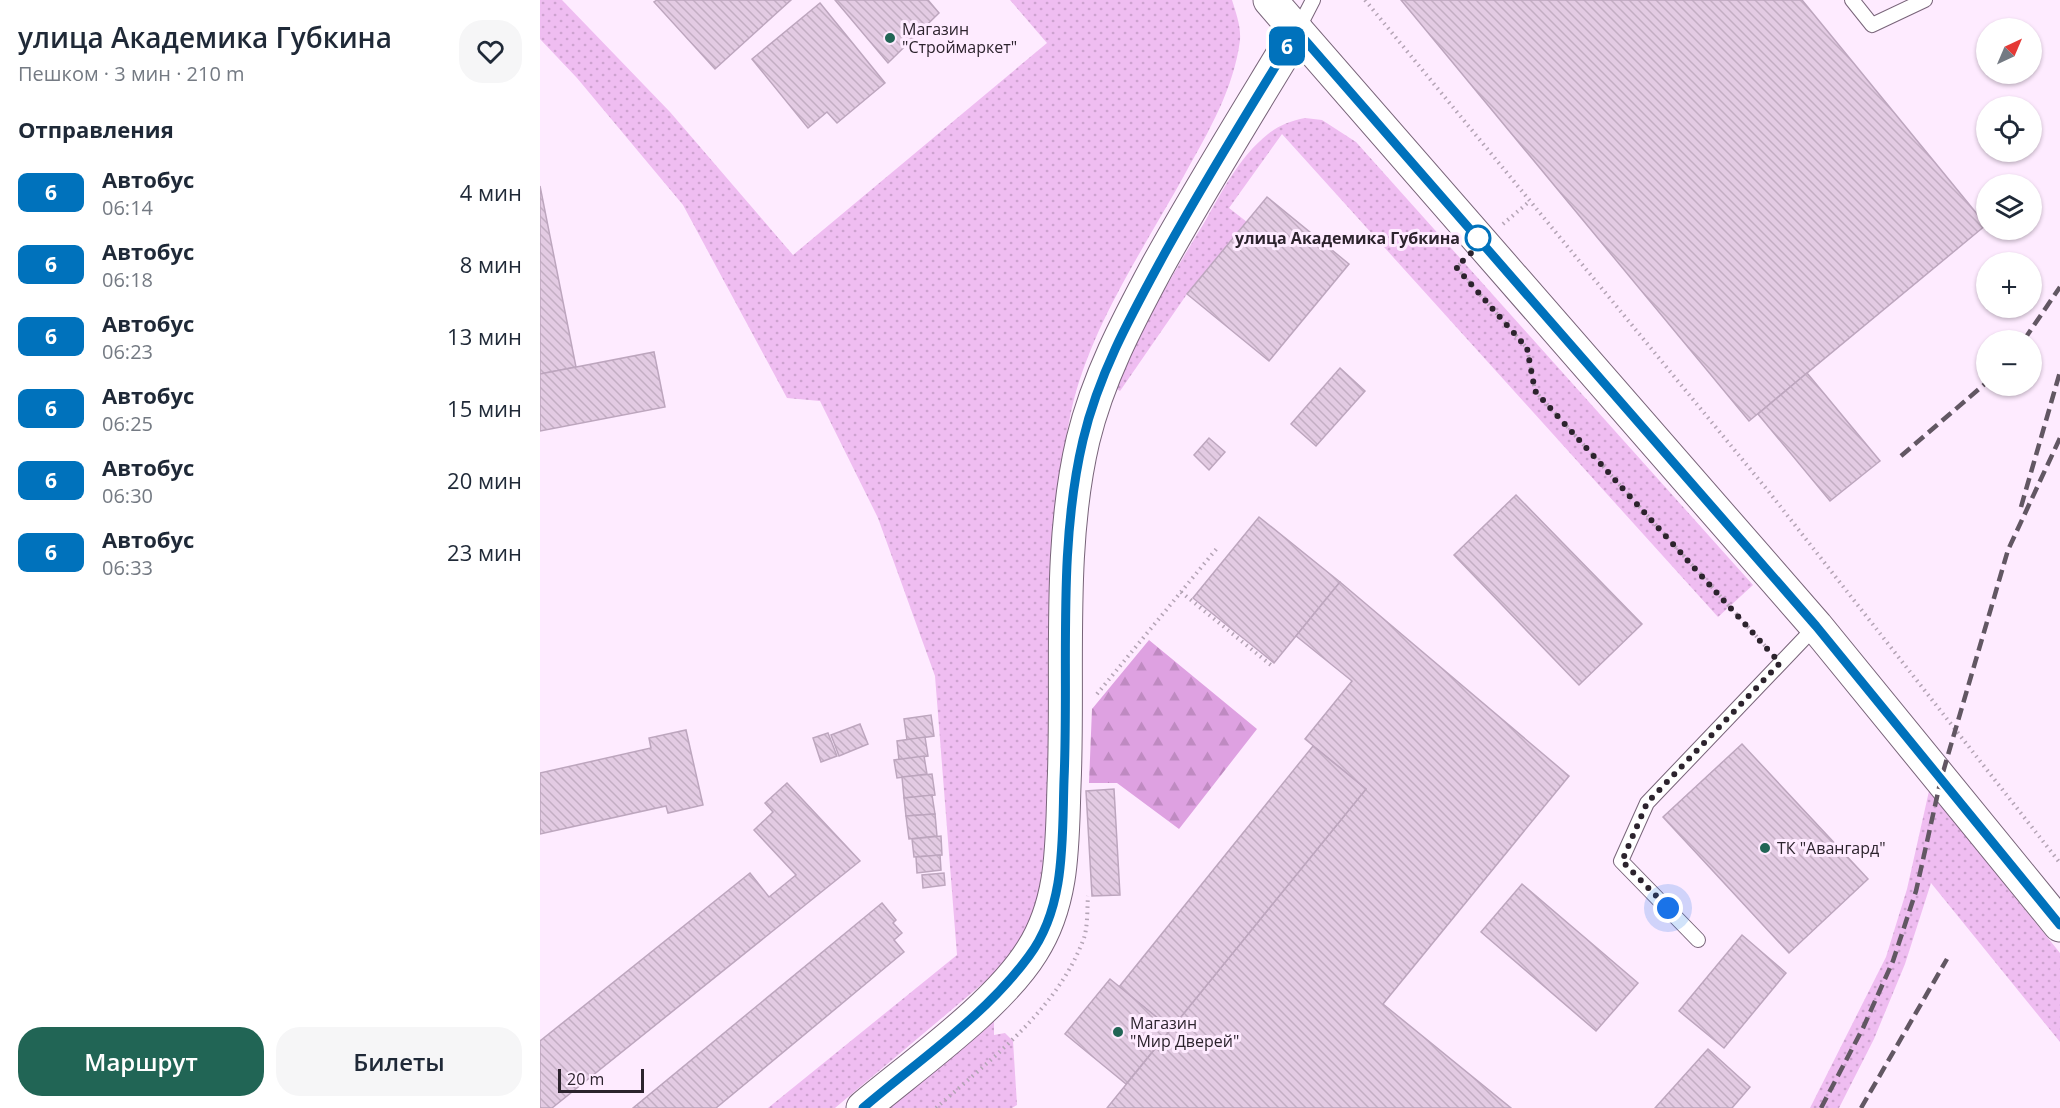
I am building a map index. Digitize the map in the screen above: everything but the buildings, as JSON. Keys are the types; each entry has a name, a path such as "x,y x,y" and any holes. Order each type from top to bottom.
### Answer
{"street":[{"path":"1270,0 1816,626 2060,925"},
{"path":"863,1108 989,1001 1030,955 1044,931 1058,883 1062,832 1070,534 1081,452 1094,401 1127,323 1176,233 1297,31"}],"lane":[{"path":"1297,31 1313,0"},
{"path":"1852,0 1872,25 1925,0"},
{"path":"1698,940 1622,861 1647,803 1816,626"}],"path":[{"path":"1365,0 1769,492 2060,863"},
{"path":"1530,201 1456,267 1527,348 1535,391 1780,663"},
{"path":"1096,695 1218,547"},
{"path":"1181,592 1272,666"},
{"path":"936,1108 1029,1022 1062,982 1084,936 1088,885"}],"shaded area":[{"path":"540,0 562,0 670,112 793,255 1047,43 1010,0 1232,0 1238,20 1240,40 1237,58 1219,109 1105,319 1091,349 1071,412 1058,491 1052,570 1049,818 1038,908 1026,932 1000,969 835,1108 768,1108 957,955 935,676 878,518 820,401 787,398 683,205 577,78 540,39"},
{"path":"1305,118 1322,120 1356,142 1753,585 1718,617 1282,134 1229,208 1247,222 1187,294 1120,391 1115,388 1156,304 1240,164 1248,153 1272,131"},
{"path":"1929,791 2060,953 2060,1042 1931,883 1905,964 1874,1039 1839,1108 1810,1108 1886,957 1907,889"},
{"path":"994,1019 994,1035 1005,1033 1013,1041 1017,1105 1012,1108 890,1108"}],"green space":[{"path":"1149,640 1257,729 1179,829 1117,783 1089,783 1092,709"}],"railway":[{"path":"2031,330 2060,287"},
{"path":"2021,507 2060,372"},
{"path":"1901,456 1976,392"},
{"path":"1821,1108 1863,1028 1893,961 1916,891 1941,779 2008,550 2060,438"},
{"path":"1861,1108 1947,959"}],"bus line":[{"name":"6","path":"863,1108 989,1001 1030,955 1052,912 1058,883 1062,832 1070,534 1075,483 1094,401 1127,323 1176,233 1297,31 1841,655 2060,925"}],"place":[{"name":"Магазин \"Строймаркет\"","path":"890,38"},
{"name":"улица Академика Губкина","path":"1478,238"},
{"name":"ТК \"Авангард\"","path":"1765,848"},
{"name":"Магазин \"Мир Дверей\"","path":"1118,1032"}],"route":[{"path":"1478,238 1482,243 1456,267 1527,348 1535,391 1780,663 1647,803 1622,861 1668,908"}]}
